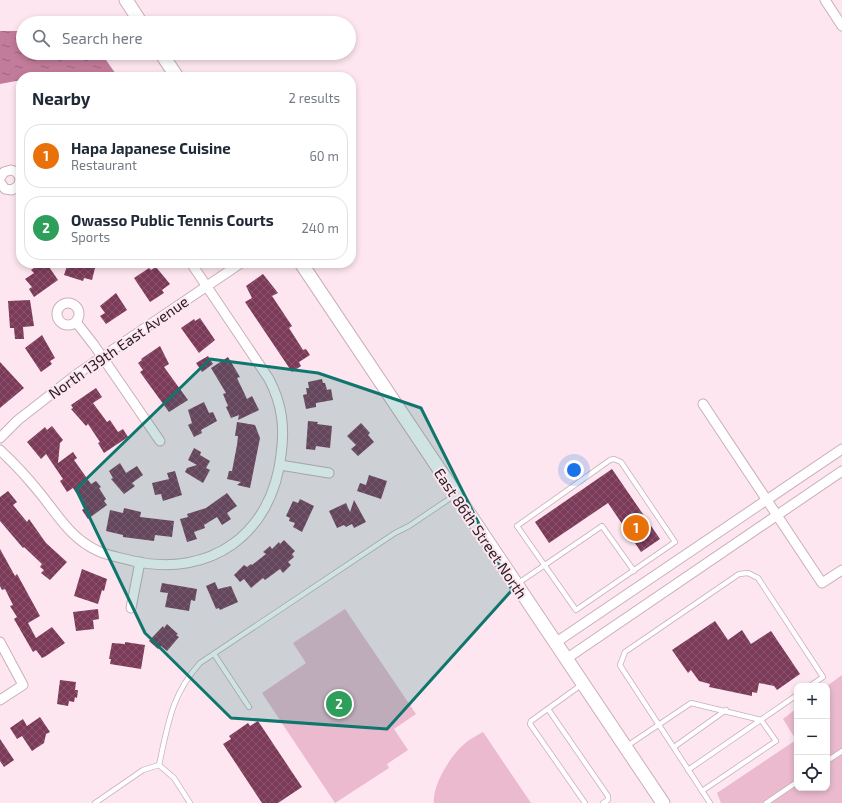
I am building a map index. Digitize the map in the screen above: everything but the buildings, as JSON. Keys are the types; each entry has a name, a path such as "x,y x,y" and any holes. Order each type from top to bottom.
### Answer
{"main road":[{"path":"129,2 137,16"},
{"path":"166,60 174,72"},
{"name":"East 86th Street North","path":"304,268 455,495 663,803"}],"street":[{"path":"824,0 842,26"},
{"path":"0,178 4,172 11,170 16,173"},
{"path":"0,182 3,188 10,190 16,187"},
{"path":"0,450 28,479 58,519 75,537 99,552 140,562 165,566 191,563 217,554 248,531 262,514 273,492 280,465 283,423 280,403 276,391 269,379 194,268"},
{"name":"North 139th East Avenue","path":"0,438 18,420 51,392 234,268"},
{"path":"76,322 160,441"},
{"path":"703,404 822,583 842,570"},
{"path":"555,643 842,449"},
{"path":"280,465 329,473"},
{"path":"566,659 842,472"},
{"path":"131,608 140,562"},
{"path":"0,642 23,685 0,700"}],"lane":[{"path":"614,459 621,462 676,542 576,610 544,565 517,526 610,460 614,459"},
{"path":"159,765 172,706 179,691 200,663 395,533 409,526 455,495"},
{"path":"516,585 602,526 634,571"},
{"path":"710,803 620,665 625,652 744,572 754,574 758,578 823,677 814,683"},
{"path":"214,654 249,707"},
{"path":"583,684 531,721 530,724 585,803"},
{"path":"688,770 794,697"},
{"path":"625,747 691,703 726,710 761,720 776,741 702,791"},
{"path":"548,709 608,796 608,800 603,803"},
{"path":"674,747 726,710"},
{"path":"830,759 842,751"},
{"path":"94,803 143,770 159,765"},
{"path":"159,765 174,778 190,803"},
{"path":"766,803 794,784"}],"highlighted area":[{"path":"210,359 318,373 421,408 512,590 387,729 231,718 145,633 76,489"}],"shaded area":[{"path":"345,609 416,714 394,729 408,750 387,764 389,768 335,803 262,693 306,663 293,643"},
{"path":"842,675 842,803 721,803 717,793 794,741 794,791 830,791 830,684"},
{"path":"794,710 794,737 783,719"},
{"path":"483,732 531,803 434,803 436,788 447,764 464,744"}],"water":[{"path":"0,31 16,31 16,60 106,60 114,72 16,72 16,81 0,84"}],"place":[{"name":"Hapa Japanese Cuisine","path":"636,528"},
{"name":"Owasso Public Tennis Courts","path":"339,704"}]}
